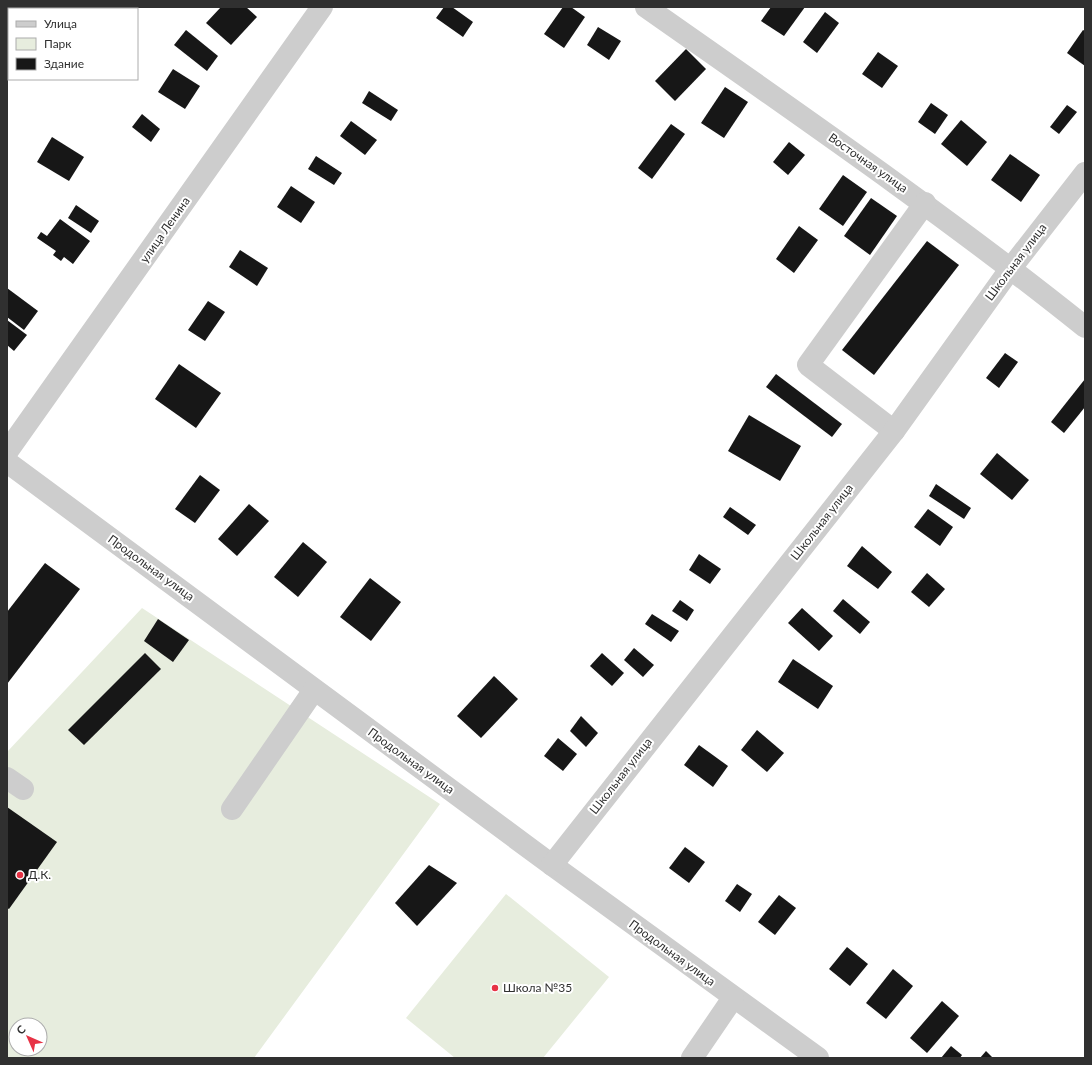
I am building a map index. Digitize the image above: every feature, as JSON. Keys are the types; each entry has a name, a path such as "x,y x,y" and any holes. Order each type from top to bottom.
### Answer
{"street":[{"name":"улица Ленина","path":"7,452 322,7"},
{"name":"Восточная улица","path":"646,7 925,203 1011,268 1085,327"},
{"name":"Школьная улица","path":"552,865 894,431 1011,268 1085,173"},
{"path":"894,431 808,365 925,203"},
{"name":"Продольная улица","path":"7,462 552,865 733,998 818,1058"},
{"path":"232,809 314,690"},
{"path":"692,1058 733,998"}],"green space":[{"path":"142,608 440,804 254,1058 7,1058 7,752"},
{"path":"506,894 609,977 543,1058 455,1058 406,1018"}],"building":[{"path":"221,7 246,7 257,17 231,45 206,23"},
{"path":"444,7 452,7 473,22 463,37 436,18"},
{"path":"563,7 571,7 585,17 564,48 544,34"},
{"path":"771,7 805,7 784,36 761,21"},
{"path":"825,12 839,23 817,53 803,42"},
{"path":"598,27 621,41 609,60 587,45"},
{"path":"186,30 218,56 207,71 174,45"},
{"path":"1083,30 1085,31 1085,66 1067,53"},
{"path":"686,49 706,69 675,101 655,81"},
{"path":"878,52 898,66 882,88 862,74"},
{"path":"173,69 200,86 185,109 158,92"},
{"path":"725,87 748,102 724,138 701,123"},
{"path":"369,91 398,110 391,121 362,103"},
{"path":"931,103 948,115 935,134 918,122"},
{"path":"1067,105 1077,112 1059,134 1050,127"},
{"path":"142,114 160,129 151,142 132,127"},
{"path":"961,120 987,142 967,166 941,144"},
{"path":"351,121 377,140 365,155 340,136"},
{"path":"671,124 685,134 652,179 638,168"},
{"path":"52,137 84,157 69,181 37,162"},
{"path":"789,142 805,155 788,175 773,162"},
{"path":"1010,154 1040,175 1021,202 991,180"},
{"path":"316,156 342,173 334,185 308,169"},
{"path":"843,175 867,192 843,226 819,209"},
{"path":"291,186 315,202 301,223 277,207"},
{"path":"871,198 897,216 870,255 844,236"},
{"path":"76,205 99,221 91,233 68,218"},
{"path":"60,219 90,241 73,264 64,257 61,261 53,255 56,251 37,238 41,232 47,236"},
{"path":"799,226 818,240 794,273 776,259"},
{"path":"927,241 959,265 874,375 842,350"},
{"path":"240,250 268,268 257,286 229,267"},
{"path":"7,288 38,311 24,330 7,317"},
{"path":"208,301 225,312 205,341 188,330"},
{"path":"7,320 27,335 14,351 7,345"},
{"path":"1005,353 1018,362 999,388 986,378"},
{"path":"179,364 221,393 196,428 155,399"},
{"path":"776,374 842,424 832,437 766,387"},
{"path":"1085,379 1085,407 1064,433 1051,422"},
{"path":"749,415 801,446 780,481 728,451"},
{"path":"997,453 1029,480 1012,500 980,474"},
{"path":"200,475 220,490 195,523 175,509"},
{"path":"936,484 971,508 964,519 929,496"},
{"path":"249,504 269,521 237,556 218,539"},
{"path":"730,507 756,525 748,535 723,517"},
{"path":"928,509 953,527 940,546 914,527"},
{"path":"303,542 327,562 298,597 274,577"},
{"path":"862,546 892,572 878,589 847,566"},
{"path":"699,554 721,569 710,584 689,570"},
{"path":"45,563 80,589 7,684 7,612"},
{"path":"927,573 945,589 929,607 911,592"},
{"path":"370,578 401,602 371,641 340,617"},
{"path":"843,599 870,622 860,634 833,611"},
{"path":"680,600 694,610 687,621 672,611"},
{"path":"802,608 833,636 819,651 788,623"},
{"path":"652,614 679,631 671,642 645,624"},
{"path":"158,619 189,640 173,662 144,641"},
{"path":"634,648 654,665 643,677 624,660"},
{"path":"145,653 161,669 84,745 68,730"},
{"path":"602,653 624,673 612,686 590,666"},
{"path":"793,659 833,686 818,709 778,682"},
{"path":"494,676 518,699 481,738 457,716"},
{"path":"581,716 598,733 586,747 570,731"},
{"path":"757,730 784,753 767,772 741,750"},
{"path":"558,738 577,754 563,771 544,756"},
{"path":"699,745 728,766 713,787 684,765"},
{"name":"Д.К.","path":"7,807 57,842 9,909 7,908"},
{"path":"685,847 705,862 689,883 669,868"},
{"path":"429,865 457,883 417,926 395,903"},
{"path":"737,884 752,894 740,912 725,901"},
{"path":"779,895 796,908 775,935 758,922"},
{"path":"847,947 868,964 850,986 829,969"},
{"path":"893,969 913,986 886,1019 866,1003"},
{"path":"942,1001 959,1016 927,1053 910,1038"},
{"path":"951,1046 962,1055 960,1058 941,1058"},
{"path":"986,1051 993,1058 980,1058"}],"place":[{"name":"Д.К.","path":"20,875"},
{"name":"Школа №35","path":"495,988"}]}
